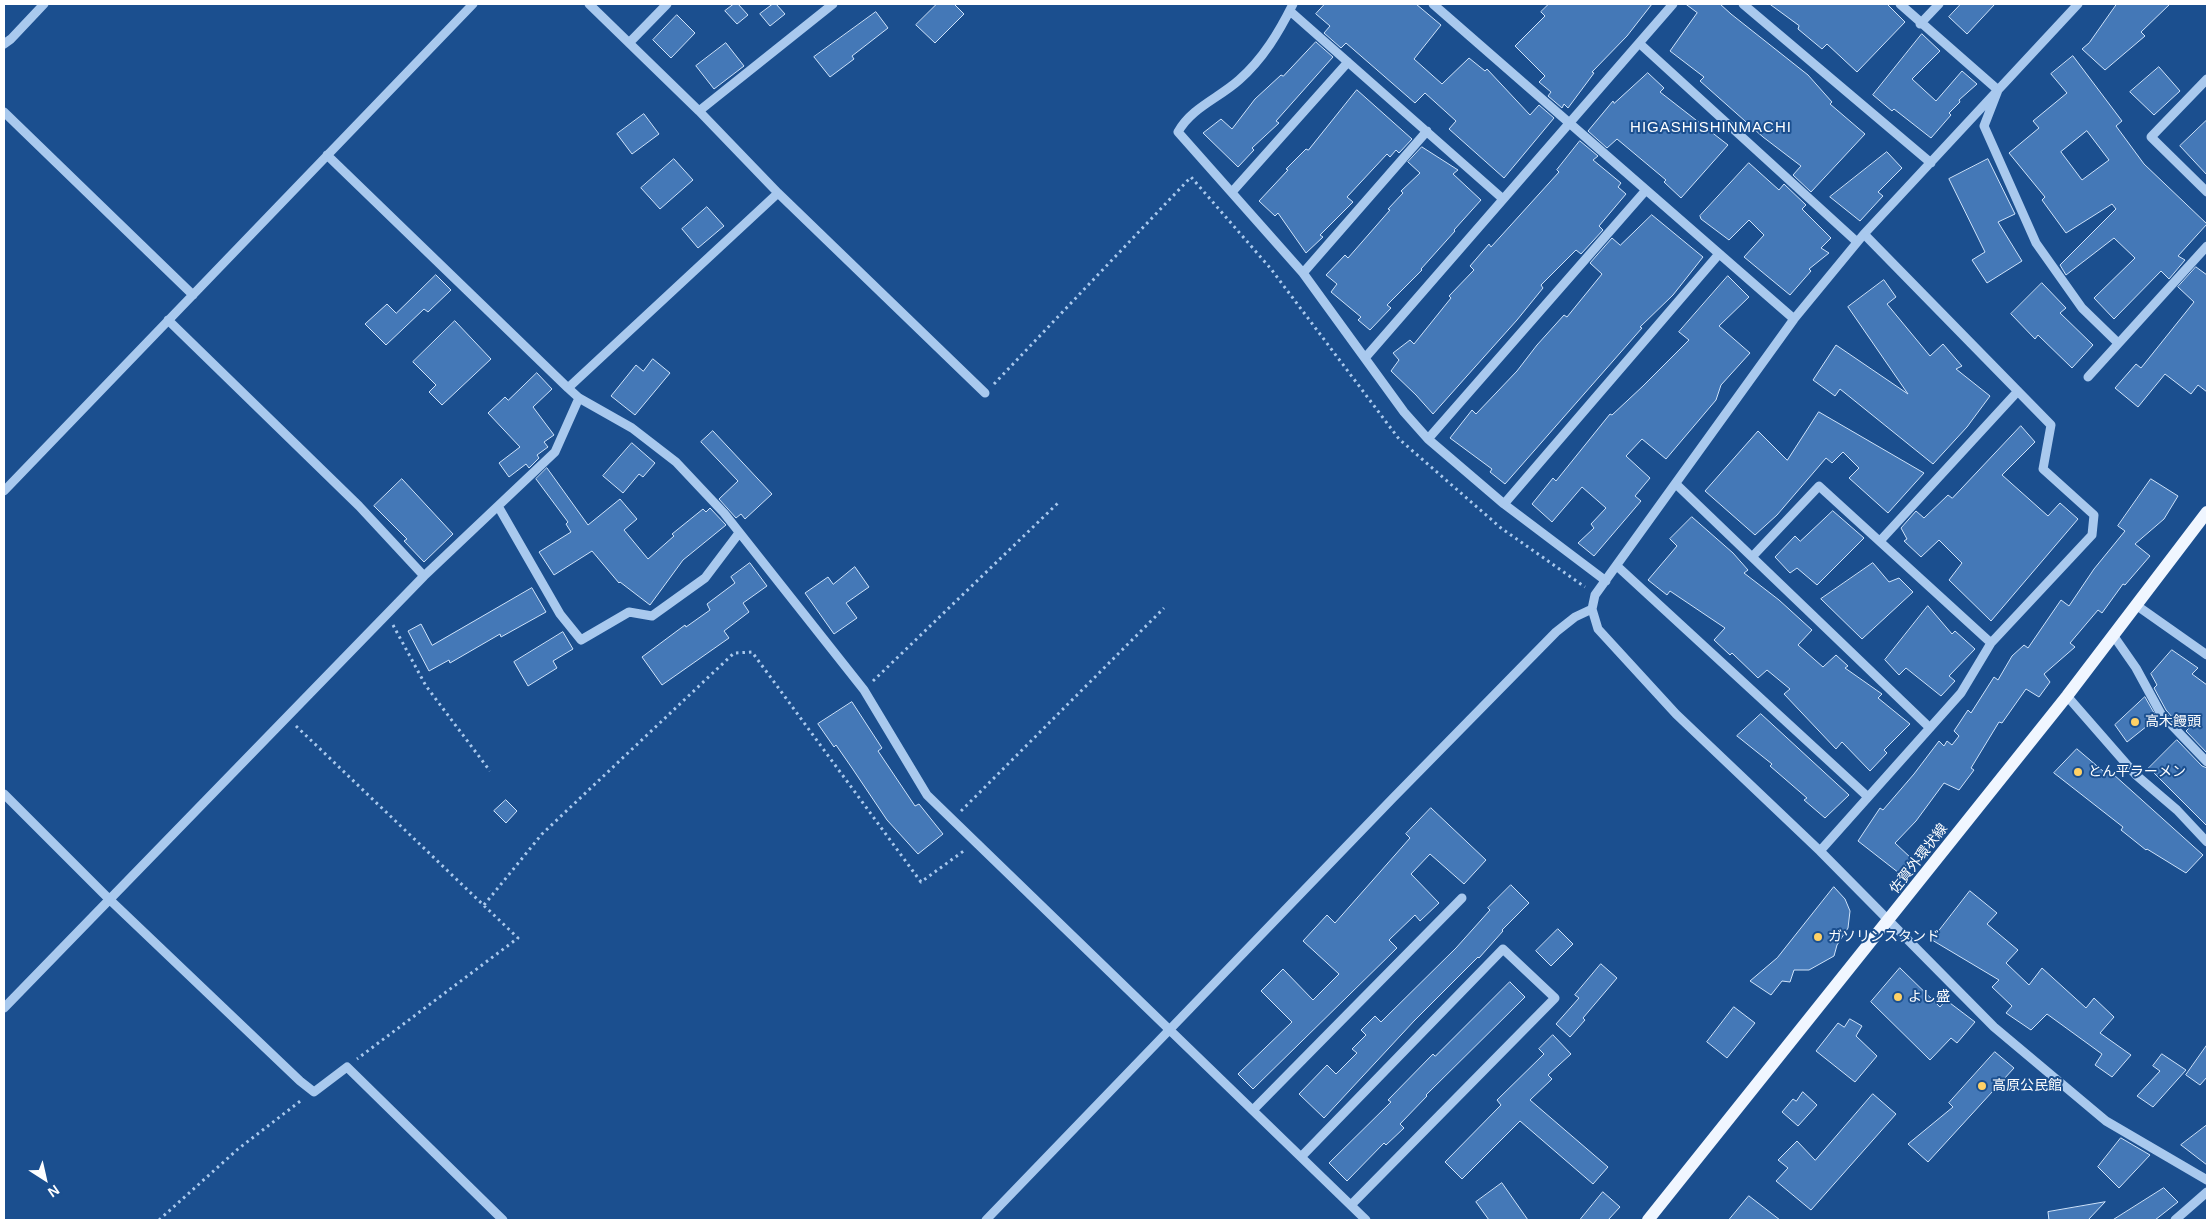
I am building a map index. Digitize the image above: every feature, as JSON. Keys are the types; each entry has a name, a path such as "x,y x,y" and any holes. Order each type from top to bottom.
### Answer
{"main road":[{"name":"佐賀外環状線","path":"1648,1220 2067,696 2207,512"}],"street":[{"path":"4,44 44,4"},
{"path":"4,491 474,4"},
{"path":"589,4 778,193 985,393"},
{"path":"629,43 667,4"},
{"path":"699,112 833,4"},
{"path":"1433,4 1794,319"},
{"path":"1365,358 1673,4"},
{"path":"1744,4 1931,163"},
{"path":"1900,4 1920,24 1998,90"},
{"path":"1920,24 1938,4"},
{"path":"2078,4 1864,234 1794,319 1595,595 1592,609 1598,629 1676,714 1820,851 1994,1027 2106,1121 2207,1180"},
{"path":"1503,199 1348,62 1291,7 1262,58 1238,81 1185,119 1178,132 1303,273 1404,412 1428,439 1504,504 1606,580"},
{"path":"1639,43 1857,242"},
{"path":"1232,192 1348,62"},
{"path":"2207,79 2151,137 2207,192"},
{"path":"1998,90 1984,126 2036,243 2082,308 2117,342"},
{"path":"4,112 193,295"},
{"path":"1303,273 1427,131"},
{"path":"327,156 579,398 632,428 676,462 724,513 864,690 927,795 1366,1220"},
{"path":"1428,439 1646,190"},
{"path":"568,388 778,193"},
{"path":"1820,851 1961,692 1991,644 2092,535 2094,514 2043,469 2051,425 1864,234"},
{"path":"2088,377 2117,342 2207,246"},
{"path":"1504,504 1719,254"},
{"path":"168,320 359,506 424,576"},
{"path":"1880,541 2018,391"},
{"path":"4,1008 424,576 555,452 579,398"},
{"path":"1676,484 1930,728"},
{"path":"1752,557 1818,486 1991,644"},
{"path":"498,506 560,614 581,640 629,612 652,616 705,578 740,533"},
{"path":"1617,566 1868,798"},
{"path":"2136,605 2207,655"},
{"path":"986,1220 1385,806 1556,632 1575,617 1592,609"},
{"path":"2113,635 2136,668 2161,714 2207,762"},
{"path":"2067,696 2136,775 2177,810 2207,842"},
{"path":"4,794 109,899 300,1082 314,1092 347,1067 503,1220"},
{"path":"1253,1110 1462,898"},
{"path":"1301,1157 1503,949 1555,998 1351,1205"},
{"path":"2175,1220 2207,1192"}],"path":[{"path":"985,393 1191,177 1271,269 1399,440 1501,528 1595,595"},
{"path":"864,690 1058,503"},
{"path":"952,819 1164,608"},
{"path":"387,614 426,686 490,771"},
{"path":"484,905 542,834 734,653 752,652 921,882 976,842"},
{"path":"286,717 518,938 347,1067"},
{"path":"160,1220 238,1149 314,1092"}],"building":[{"path":"734,4 738,4 748,15 737,24 725,11"},
{"path":"773,4 776,4 785,14 770,26 760,14"},
{"path":"937,4 954,4 964,14 935,43 916,25"},
{"path":"1325,4 1416,4 1441,25 1414,59 1442,84 1469,58 1485,71 1487,69 1530,115 1539,105 1554,118 1504,178 1449,129 1456,121 1425,93 1415,103 1346,43 1341,48 1324,33 1330,26 1316,14"},
{"path":"1549,4 1652,4 1627,36 1592,72 1594,73 1568,108 1564,104 1562,108 1548,96 1551,92 1539,82 1545,76 1515,46 1545,16 1541,12"},
{"path":"1686,4 1720,4 1808,75 1832,102 1830,104 1865,134 1811,192 1793,175 1801,166 1763,137 1700,81 1704,77 1670,51 1697,13"},
{"path":"1770,4 1887,4 1905,22 1857,72 1827,44 1822,49 1798,29 1799,26"},
{"path":"1961,4 1995,4 1967,34 1949,17"},
{"path":"2117,4 2170,4 2141,32 2145,36 2105,70 2082,49 2089,43"},
{"path":"876,12 888,28 852,56 854,59 830,77 814,57"},
{"path":"677,15 695,33 671,58 653,40"},
{"path":"1922,34 1940,51 1912,79 1936,101 1962,71 1977,84 1959,100 1960,102 1949,113 1951,115 1931,138 1894,109 1892,111 1873,95"},
{"path":"1316,42 1333,57 1276,121 1279,123 1252,148 1254,150 1238,167 1203,133 1221,119 1232,129 1255,99 1281,75 1283,76"},
{"path":"726,43 744,66 714,89 696,66"},
{"path":"2073,56 2122,121 2116,126 2144,164 2207,224 2178,256 2185,260 2169,279 2161,271 2114,319 2094,298 2135,258 2114,238 2066,275 2060,265 2116,209 2112,204 2066,233 2042,200 2045,197 2009,153 2039,128 2033,121 2067,93 2051,74","holes":["2087,131 2109,160 2082,180 2061,152"]},
{"path":"2159,67 2180,91 2154,115 2130,92"},
{"path":"1648,73 1664,88 1660,92 1728,145 1681,198 1664,182 1666,180 1617,139 1607,148 1588,131 1613,101 1614,103"},
{"path":"1357,90 1412,139 1399,153 1396,150 1390,157 1387,154 1347,197 1353,202 1320,235 1323,237 1306,253 1278,213 1275,216 1259,201 1288,170 1286,169 1306,149 1308,150"},
{"path":"644,114 659,134 632,154 617,134"},
{"path":"2207,120 2207,175 2180,146"},
{"path":"1580,141 1598,156 1593,160 1621,183 1618,187 1626,194 1599,226 1603,230 1581,254 1576,250 1541,285 1543,288 1517,320 1433,414 1391,371 1399,360 1393,353 1410,340 1414,344 1451,298 1449,296 1474,270 1470,266 1489,244 1491,247 1559,172 1557,170"},
{"path":"1422,147 1458,170 1453,174 1481,200 1422,270 1387,305 1391,308 1370,330 1358,320 1361,317 1331,292 1337,284 1326,275 1345,255 1348,258 1390,210 1388,209 1403,193 1401,191 1420,173 1408,162"},
{"path":"1887,152 1902,168 1878,192 1883,196 1860,221 1830,197"},
{"path":"674,159 693,180 660,209 641,188"},
{"path":"1988,159 2015,214 1998,222 2022,261 1987,283 1972,260 1985,252 1949,179"},
{"path":"1749,163 1779,190 1784,184 1806,205 1802,209 1831,238 1821,248 1829,253 1809,269 1811,271 1790,295 1744,257 1764,235 1749,220 1729,240 1701,219 1700,216"},
{"path":"707,207 724,226 698,248 682,229"},
{"path":"1652,215 1703,257 1673,295 1640,327 1642,328 1505,484 1490,472 1492,469 1450,438 1472,410 1476,414 1517,371 1537,345 1564,315 1567,317 1602,274 1590,263 1612,238 1620,245"},
{"path":"2196,267 2207,275 2207,392 2198,385 2191,394 2165,374 2138,407 2115,388 2136,364 2141,368 2194,302 2178,287"},
{"path":"436,275 451,290 428,312 424,309 386,345 365,324 387,304 396,313"},
{"path":"1728,276 1749,297 1719,326 1750,353 1721,385 1716,400 1666,459 1642,439 1626,456 1650,478 1635,496 1641,501 1594,556 1578,543 1594,528 1591,524 1606,508 1582,487 1552,522 1532,504 1553,478 1556,481 1610,414 1612,415 1643,386 1689,340 1679,332"},
{"path":"1884,280 1896,297 1887,304 1930,356 1943,344 1962,366 1956,369 1990,396 1967,427 1933,464 1840,389 1835,396 1813,380 1836,345 1908,394 1848,307"},
{"path":"2042,283 2066,308 2060,313 2093,345 2072,368 2038,335 2035,339 2011,314"},
{"path":"455,321 491,359 442,405 429,392 436,385 413,362"},
{"path":"653,359 670,373 635,415 611,396 636,365 643,371"},
{"path":"537,373 552,389 533,407 554,435 544,442 548,447 537,455 539,458 529,468 526,464 509,477 499,463 520,447 488,413 505,397 508,400"},
{"path":"1819,412 1924,473 1888,513 1849,478 1859,468 1843,452 1832,463 1826,458 1777,515 1755,535 1705,491 1758,431 1787,460"},
{"path":"2021,426 2035,442 2002,475 2048,516 2060,503 2078,519 1991,621 1949,580 1962,563 1939,540 1921,557 1904,541 1907,539 1901,528 1916,511 1924,518 1948,495 1952,498"},
{"path":"713,431 772,494 745,519 741,514 736,518 719,499 738,481 701,442"},
{"path":"632,443 655,463 643,477 639,474 623,493 603,476"},
{"path":"547,468 588,525 620,499 637,519 624,530 648,559 674,536 672,534 703,509 706,512 710,508 726,525 683,560 650,605 619,583 592,551 554,575 539,552 571,532 566,524 568,522 536,479"},
{"path":"402,479 453,534 424,562 404,541 407,539 374,506"},
{"path":"2151,479 2178,496 2164,519 2135,544 2150,556 2125,585 2123,584 2102,613 2098,610 2070,643 2075,647 2044,674 2050,682 2039,697 2026,689 2002,723 1999,722 1971,768 1974,770 1959,790 1944,783 1916,821 1895,843 1912,859 1899,873 1858,841 1880,808 1883,810 1939,741 1944,746 1947,741 1952,745 1959,736 1954,731 1968,710 1971,713 1994,677 1998,680 2012,656 2024,645 2028,648 2061,600 2069,606 2094,569 2125,531 2118,526"},
{"path":"1833,511 1864,538 1817,585 1797,568 1790,573 1775,557 1795,536 1800,541"},
{"path":"1692,517 1733,553 1748,570 1744,573 1779,600 1812,630 1798,645 1823,667 1836,655 1848,666 1845,668 1882,694 1878,698 1910,724 1884,750 1887,753 1870,771 1842,742 1836,749 1784,694 1790,689 1767,670 1758,678 1732,653 1730,655 1714,640 1725,628 1670,591 1667,595 1648,580 1677,546 1670,539"},
{"path":"750,563 767,586 743,603 749,612 724,631 729,638 662,685 642,657 685,625 686,627 710,610 707,604 735,583 731,577"},
{"path":"1873,563 1889,582 1899,578 1913,592 1862,639 1821,599"},
{"path":"855,567 869,587 846,603 857,618 834,634 805,593 828,577 833,584"},
{"path":"532,588 546,612 501,637 500,634 450,663 449,660 429,671 408,631 421,624 432,645"},
{"path":"1928,606 1952,634 1955,631 1975,649 1949,676 1955,681 1941,696 1906,668 1899,675 1885,660"},
{"path":"563,632 573,649 553,661 557,668 528,686 514,662"},
{"path":"2172,650 2198,668 2192,674 2207,685 2207,753 2186,731 2191,726 2173,718 2166,710 2154,688 2157,685 2151,674"},
{"name":"高木饅頭","path":"2145,697 2157,718 2127,742 2115,725"},
{"path":"852,702 882,748 878,751 915,806 919,804 943,834 918,854 887,820 836,745 834,747 818,724"},
{"path":"1761,714 1849,795 1825,818 1804,800 1807,798 1770,766 1772,764 1737,736"},
{"path":"2177,740 2202,766 2207,768 2207,826 2149,768"},
{"path":"2077,749 2110,777 2113,774 2203,855 2186,873 2146,850 2121,830 2123,827 2054,773"},
{"path":"506,800 517,811 506,823 494,811"},
{"path":"1431,808 1486,860 1464,884 1430,854 1411,874 1439,903 1420,921 1415,915 1389,940 1397,948 1253,1089 1238,1074 1292,1022 1261,991 1283,969 1313,1000 1339,974 1303,941 1327,915 1335,923 1410,838 1406,834"},
{"path":"1511,885 1529,903 1502,930 1479,958 1414,1021 1324,1118 1299,1094 1327,1065 1336,1074 1357,1053 1352,1049 1366,1035 1361,1030 1375,1016 1381,1022 1456,948 1490,910 1488,908"},
{"name":"ガソリンスタンド","path":"1834,887 1845,899 1850,911 1848,928 1837,945 1834,956 1809,970 1794,970 1790,982 1782,981 1771,995 1750,981 1777,958"},
{"path":"1970,891 1997,913 1987,924 2018,950 2006,963 2029,985 2042,968 2086,1008 2094,998 2114,1017 2100,1033 2131,1055 2112,1077 2095,1065 2102,1054 2047,1014 2031,1030 2006,1013 2012,1006 1992,987 1999,980 1932,940"},
{"path":"1558,929 1573,944 1551,966 1536,951"},
{"path":"1601,964 1617,978 1583,1018 1585,1020 1570,1037 1556,1024 1579,998 1575,995"},
{"path":"1900,968 1940,1007 1946,1000 1975,1022 1957,1043 1951,1038 1930,1060 1871,1002"},
{"path":"1510,982 1525,997 1426,1095 1400,1124 1404,1128 1386,1145 1384,1143 1347,1181 1329,1163 1391,1102 1388,1100 1433,1054 1435,1056"},
{"path":"1734,1007 1755,1023 1727,1058 1707,1042"},
{"path":"1850,1019 1862,1026 1856,1036 1877,1056 1855,1082 1816,1051 1838,1023 1844,1027"},
{"path":"1553,1035 1571,1054 1548,1075 1552,1079 1530,1100 1608,1167 1593,1184 1520,1121 1462,1179 1445,1162 1501,1105 1497,1100 1544,1054 1539,1049"},
{"path":"2207,1045 2207,1077 2200,1085 2186,1075"},
{"path":"1995,1052 2014,1068 1928,1162 1908,1144 1953,1107 1949,1103"},
{"path":"2162,1054 2186,1070 2153,1107 2137,1096 2160,1071 2153,1066"},
{"path":"1803,1092 1817,1105 1798,1126 1782,1112 1793,1099 1796,1101"},
{"path":"1873,1094 1896,1114 1811,1210 1776,1181 1788,1168 1778,1160 1797,1141 1815,1160"},
{"path":"2207,1125 2207,1165 2181,1145"},
{"path":"2121,1138 2150,1155 2119,1188 2098,1167"},
{"path":"1502,1183 1528,1220 1489,1220 1476,1202"},
{"path":"2164,1188 2178,1202 2155,1220 2113,1220"},
{"path":"1603,1192 1620,1207 1608,1220 1580,1220"},
{"path":"1749,1196 1780,1220 1729,1220"},
{"path":"2105,1202 2088,1220 2049,1220 2048,1212"}],"place":[{"name":"高木饅頭","path":"2135,722"},
{"name":"とん平ラーメン","path":"2078,772"},
{"name":"ガソリンスタンド","path":"1818,937"},
{"name":"よし盛","path":"1898,997"},
{"name":"高原公民館","path":"1982,1086"}],"district":[{"name":"HIGASHISHINMACHI","path":"1711,128"}]}
